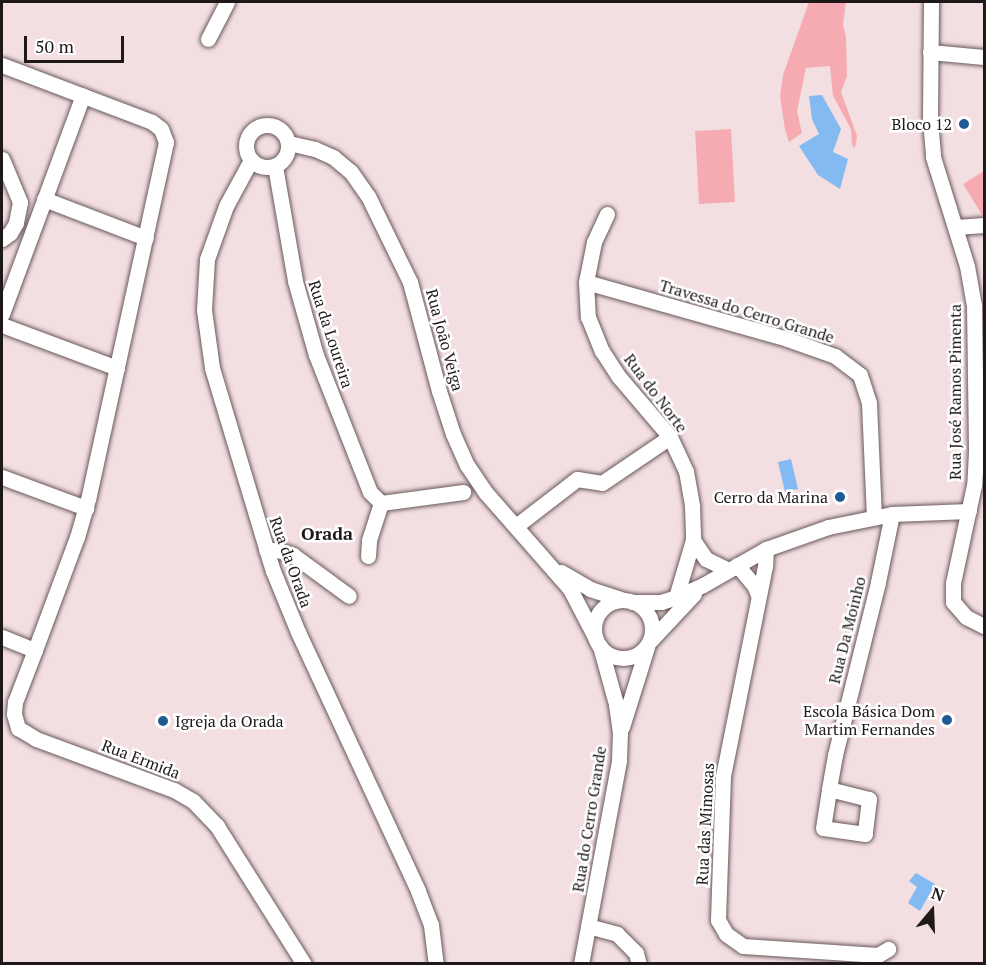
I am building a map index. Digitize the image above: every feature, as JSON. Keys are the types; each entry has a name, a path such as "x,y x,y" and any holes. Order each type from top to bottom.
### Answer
{"street":[{"path":"208,39 227,2"},
{"name":"Rua José Ramos Pimenta","path":"931,2 930,120 933,158 939,183 968,266 974,305 976,452 969,511 952,583 953,602 966,617 984,626"},
{"path":"930,52 984,57"},
{"path":"2,64 152,122 161,129 166,142 86,508 35,650 8,700"},
{"path":"2,314 83,95"},
{"path":"261,125 279,128 289,143 287,154 274,166 262,166 251,160 246,149 248,137 261,125"},
{"name":"Rua João Veiga","path":"289,143 315,149 333,157 351,172 368,196 410,282 420,324 453,434 467,465 486,494 553,568"},
{"path":"2,159 20,202 16,223 10,233 2,239"},
{"name":"Rua da Orada","path":"251,160 226,206 210,250 204,310 212,368 266,550 298,632 418,891 431,925 436,963"},
{"name":"Rua da Loureira","path":"274,166 295,281 316,355 370,492 381,503"},
{"path":"44,199 146,238"},
{"name":"Rua do Norte","path":"607,214 594,242 586,282 588,317 602,351 619,377 670,437 686,471 692,506 693,540 676,597"},
{"path":"956,227 984,225"},
{"name":"Travessa do Cerro Grande","path":"586,282 788,339 835,356 860,375 869,404 874,516"},
{"path":"2,325 117,368"},
{"path":"516,526 577,479 602,483 670,437"},
{"path":"2,477 86,508"},
{"path":"368,556 369,540 381,503 464,492"},
{"path":"703,585 641,652 624,659 615,657 598,643 594,631 598,616 609,604 628,601 661,602 676,597 703,585 766,549 828,527 874,516 969,511"},
{"name":"Rua Da Moinho","path":"829,789 892,514"},
{"path":"693,540 706,559 733,567 754,585 758,595"},
{"name":"Rua das Mimosas","path":"766,549 723,776 718,920 726,934 742,945 878,955 888,949"},
{"path":"266,550 278,550 293,555 349,596"},
{"path":"553,568 590,589 628,601 647,613 652,630 620,733"},
{"name":"Rua do Cerro Grande","path":"553,568 570,589 598,643 616,704 620,733 619,760 581,963"},
{"path":"2,637 35,650"},
{"name":"Rua Ermida","path":"8,700 18,728 36,739 174,790 193,801 217,826 304,963"},
{"path":"588,926 616,934 636,953 639,963"}],"shaded area":[{"path":"809,2 846,2 843,25 846,37 847,76 841,92 857,136 855,148 852,145 851,129 833,96 830,66 806,68 797,111 802,133 789,142 785,130 780,96 783,75"},
{"path":"731,129 735,202 699,204 695,131"},
{"path":"984,171 984,213 982,215 963,184"}],"water":[{"path":"822,95 841,129 833,152 848,159 840,189 818,175 799,146 819,134 812,119 809,96"},
{"path":"791,459 798,489 785,492 778,462"},
{"path":"916,873 935,884 920,911 908,903 917,887 909,881"}],"place":[{"name":"Bloco 12","path":"964,124"},
{"name":"Cerro da Marina","path":"840,497"},
{"name":"Escola Básica Dom Martim Fernandes","path":"947,720"},
{"name":"Igreja da Orada","path":"163,721"}],"district":[{"name":"Orada","path":"327,533"}]}
